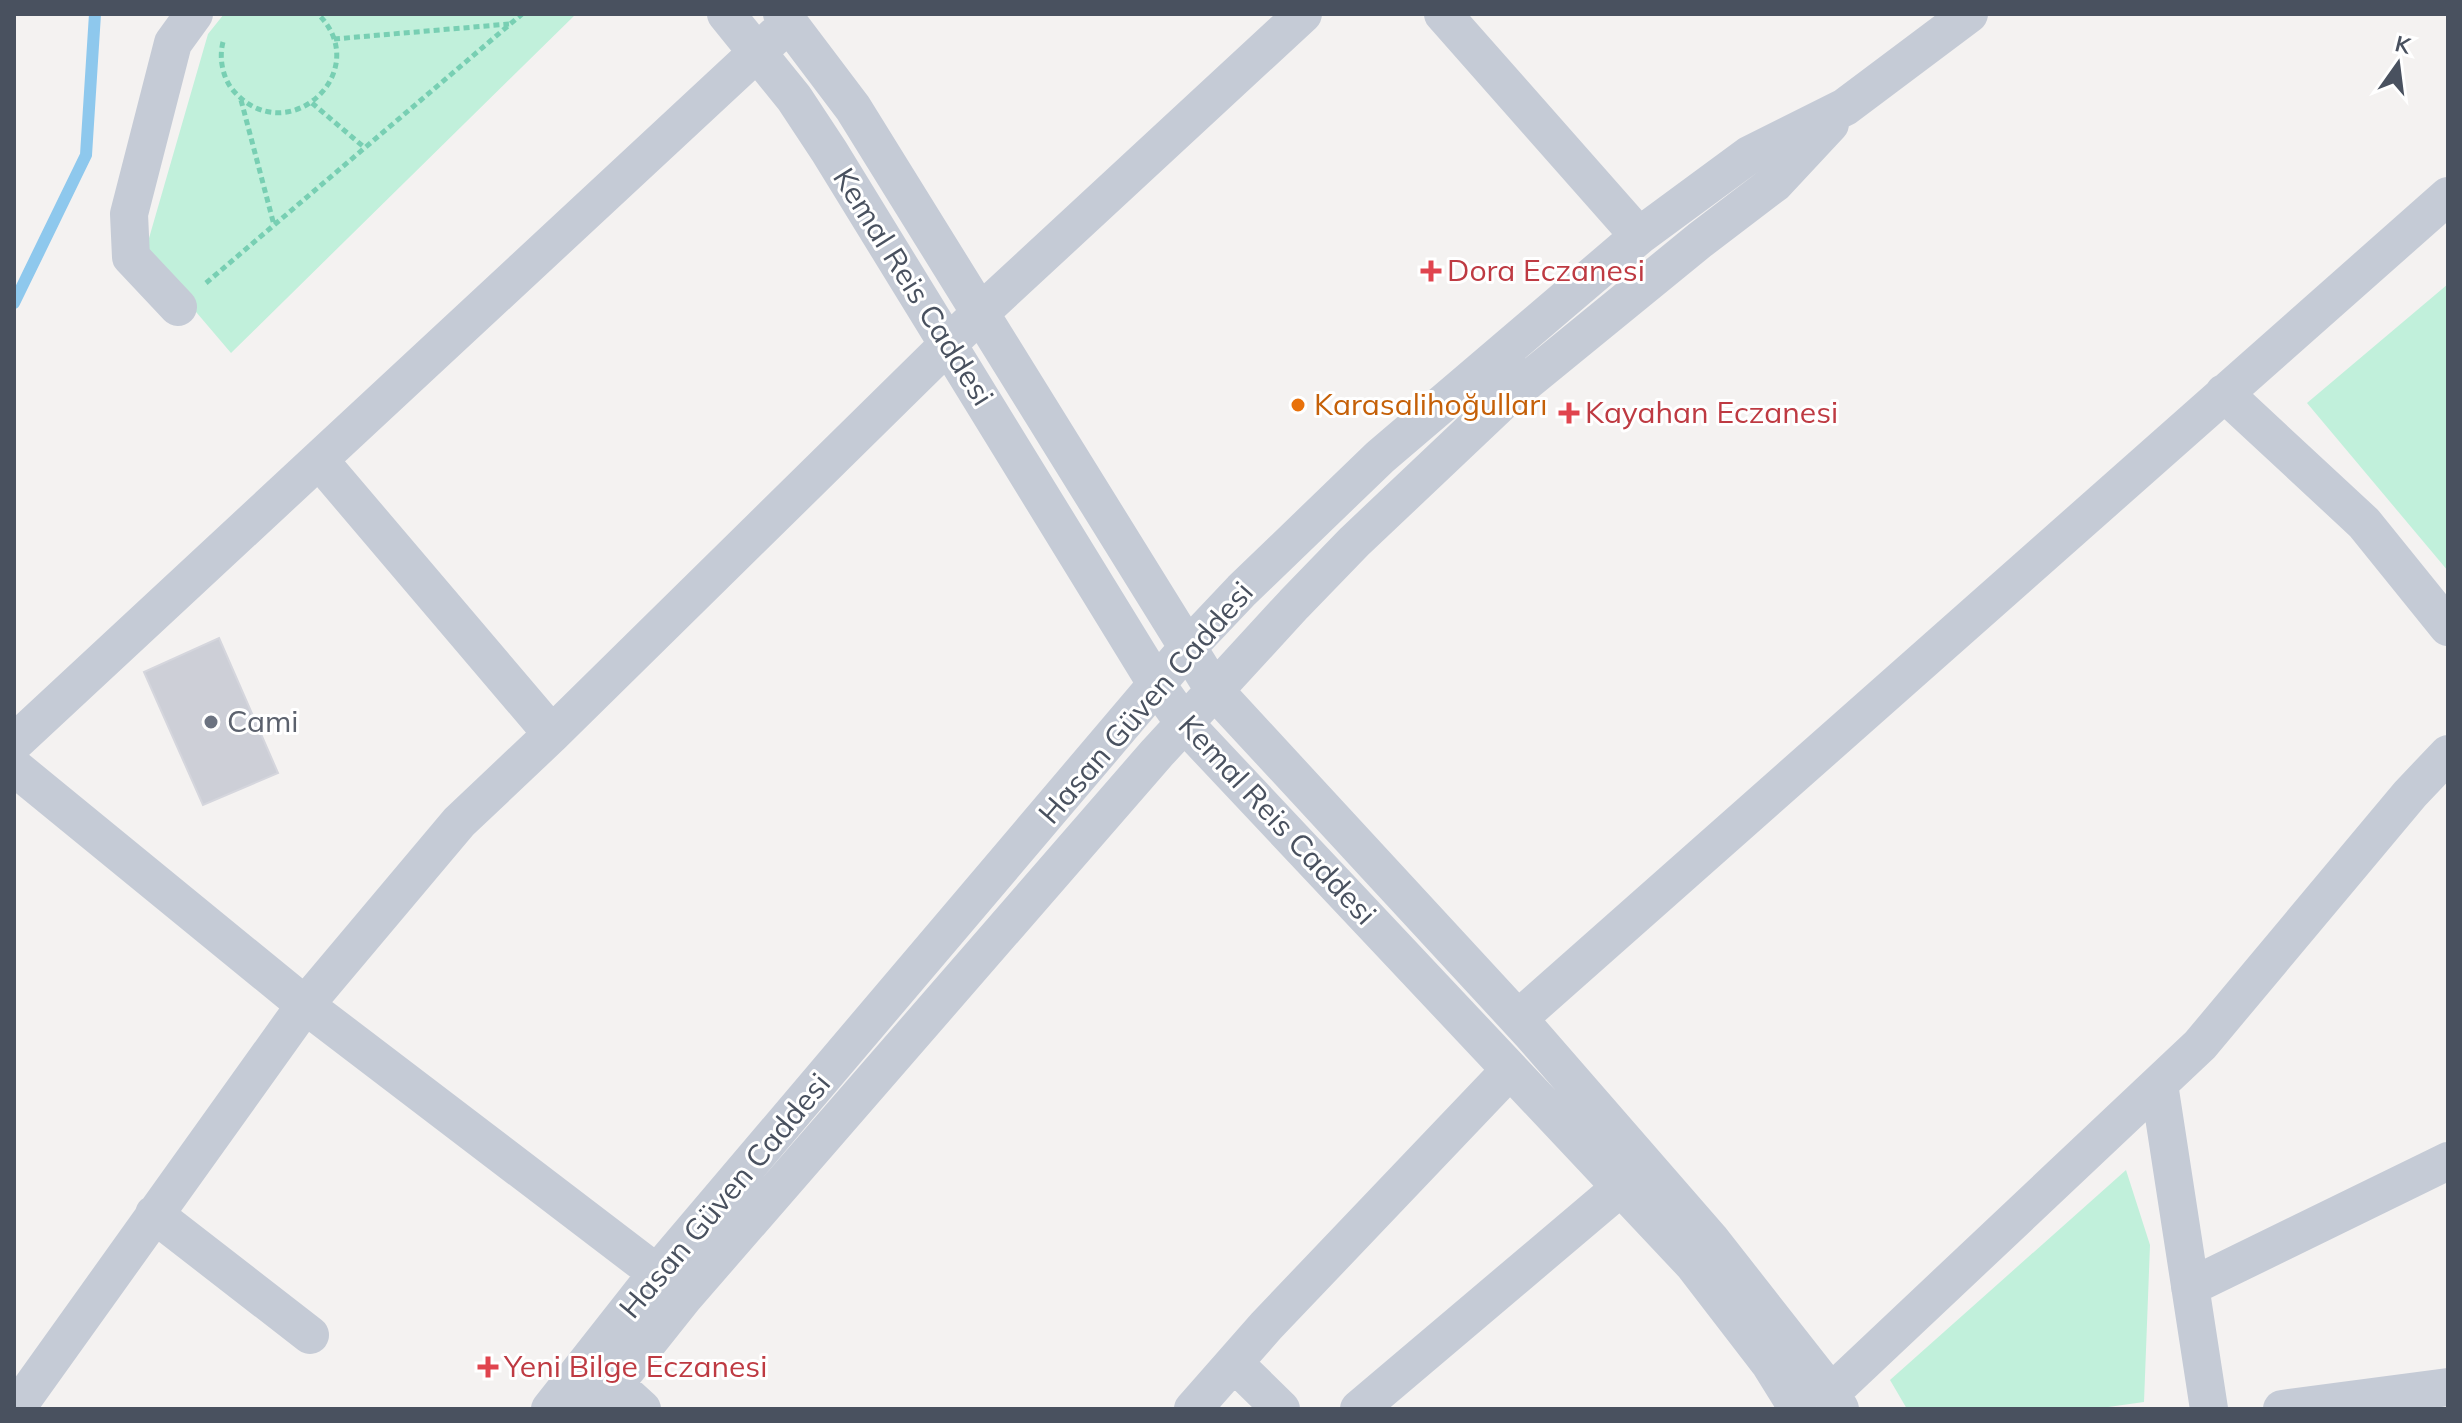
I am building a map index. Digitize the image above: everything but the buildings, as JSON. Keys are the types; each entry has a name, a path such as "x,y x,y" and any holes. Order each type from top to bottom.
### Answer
{"street":[{"path":"178,307 131,257 129,214 173,43 194,14"},
{"name":"Kemal Reis Caddesi","path":"726,14 759,51 829,151 1157,685 1184,723 1693,1264 1770,1364 1823,1404"},
{"path":"16,1409 305,1005 459,822 980,313 1303,14"},
{"path":"1443,14 1639,236"},
{"name":"Hasan Güven Caddesi","path":"550,1409 610,1391 671,1284 1189,646 1242,590 1380,457 1639,236 1749,155 1845,107 1969,14"},
{"path":"14,743 759,51 790,17"},
{"name":"Kemal Reis Caddesi","path":"790,17 853,108 1214,690 1518,1019 1711,1240 1823,1404"},
{"name":"Hasan Güven Caddesi","path":"671,1284 1214,690 1354,542 1504,400 1775,183 1845,107"},
{"path":"1518,1019 2448,196"},
{"path":"2224,393 2364,523 2448,627"},
{"path":"319,460 552,734"},
{"path":"1823,1404 2200,1045 2410,794 2448,754"},
{"path":"14,767 305,1005 671,1284"},
{"path":"1193,1409 1510,1070"},
{"path":"2159,1084 2209,1409"},
{"path":"2190,1287 2448,1161"},
{"path":"1359,1409 1620,1188"},
{"path":"154,1214 310,1335"},
{"path":"1234,1363 1281,1409"},
{"path":"2282,1409 2448,1387"}],"path":[{"path":"225,37 221,46 222,66 228,84 241,99 257,109 275,113 294,111 312,103 325,91 333,75 337,57 334,39 326,22 318,14"},
{"path":"178,307 522,14"},
{"path":"334,39 510,24"},
{"path":"241,99 274,225"},
{"path":"312,103 365,148"}],"green space":[{"path":"224,14 576,14 231,353 145,252 208,34"},
{"path":"2448,284 2448,571 2307,403"},
{"path":"2126,1170 2150,1245 2144,1402 2094,1409 1907,1409 1890,1380"}],"waterway":[{"path":"14,303 86,155 95,14"}],"place":[{"name":"Dora Eczanesi","path":"1431,271"},
{"name":"Karasalihoğulları","path":"1298,405"},
{"name":"Kayahan Eczanesi","path":"1569,413"},
{"name":"Cami","path":"211,722"},
{"name":"Yeni Bilge Eczanesi","path":"488,1367"}]}
